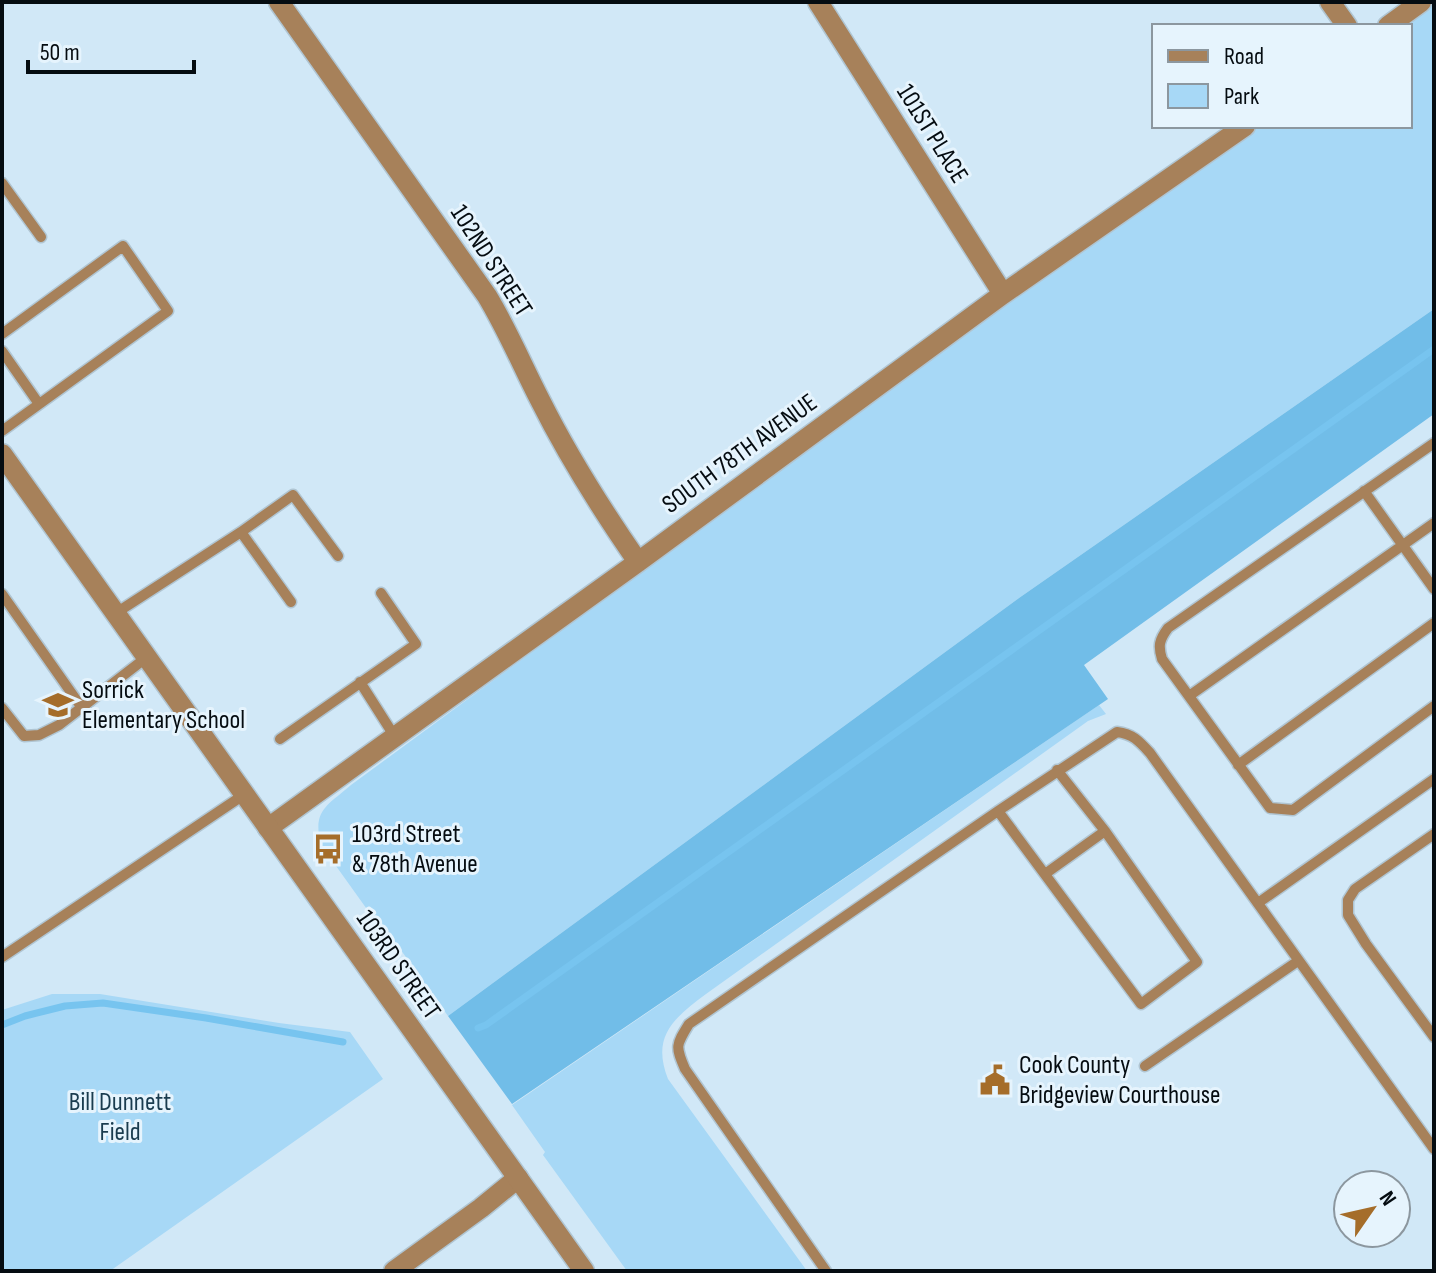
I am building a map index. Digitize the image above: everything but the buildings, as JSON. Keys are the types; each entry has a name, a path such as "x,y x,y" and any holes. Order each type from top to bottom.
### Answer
{"street":[{"name":"102ND STREET","path":"279,2 487,296 570,457 638,562"},
{"name":"101ST PLACE","path":"818,2 1003,294"},
{"path":"1330,2 1346,24"},
{"path":"1391,24 1421,2"},
{"name":"SOUTH 78TH AVENUE","path":"268,828 1003,294 1242,128"},
{"name":"103RD STREET","path":"2,454 584,1271"},
{"path":"394,1271 518,1178"}],"lane":[{"path":"2,184 41,237"},
{"path":"2,334 123,246 168,311 2,431"},
{"path":"2,351 39,404"},
{"path":"1434,443 1168,628 1158,647 1162,659 1270,808 1293,810 1434,706"},
{"path":"1364,491 1434,589"},
{"path":"116,613 293,495 338,556"},
{"path":"1189,696 1434,523"},
{"path":"241,532 291,602"},
{"path":"280,739 416,644 381,593"},
{"path":"2,594 82,708"},
{"path":"1238,765 1434,623"},
{"path":"2,708 24,736 39,735 59,725 147,657"},
{"path":"360,682 395,737"},
{"path":"826,1271 685,1069 678,1042 689,1024 1057,770 1117,732 1131,734 1150,753 1434,1149"},
{"path":"998,811 1141,1004 1197,962 1105,831 1057,770"},
{"path":"1258,903 1434,779"},
{"path":"2,957 245,794"},
{"path":"1045,874 1105,831"},
{"path":"1434,834 1355,889 1348,900 1348,915 1356,930 1434,1037"},
{"path":"1145,1066 1298,961"}],"green space":[{"path":"1434,3 1434,309 1019,598 448,1016 321,845 320,816 329,804 937,354 1256,128 1412,128 1412,24 1404,24"},
{"path":"1099,705 1106,714 1088,721 706,994 684,1011 669,1029 662,1051 668,1079 807,1271 627,1271 543,1155 545,1152 512,1105"},
{"name":"Bill Dunnett Field","path":"52,994 100,994 350,1032 383,1079 110,1271 2,1271 2,1010"}],"shaded area":[{"path":"1434,309 1434,414 1084,665 1108,699 512,1104 448,1016 1019,598"}],"waterway":[{"path":"478,1028 1434,349"},
{"path":"2,1025 65,1006 103,1003 343,1042"}],"place":[{"name":"Sorrick Elementary School","path":"58,705"},
{"name":"103rd Street & 78th Avenue","path":"328,849"},
{"name":"Cook County Bridgeview Courthouse","path":"995,1080"}]}
